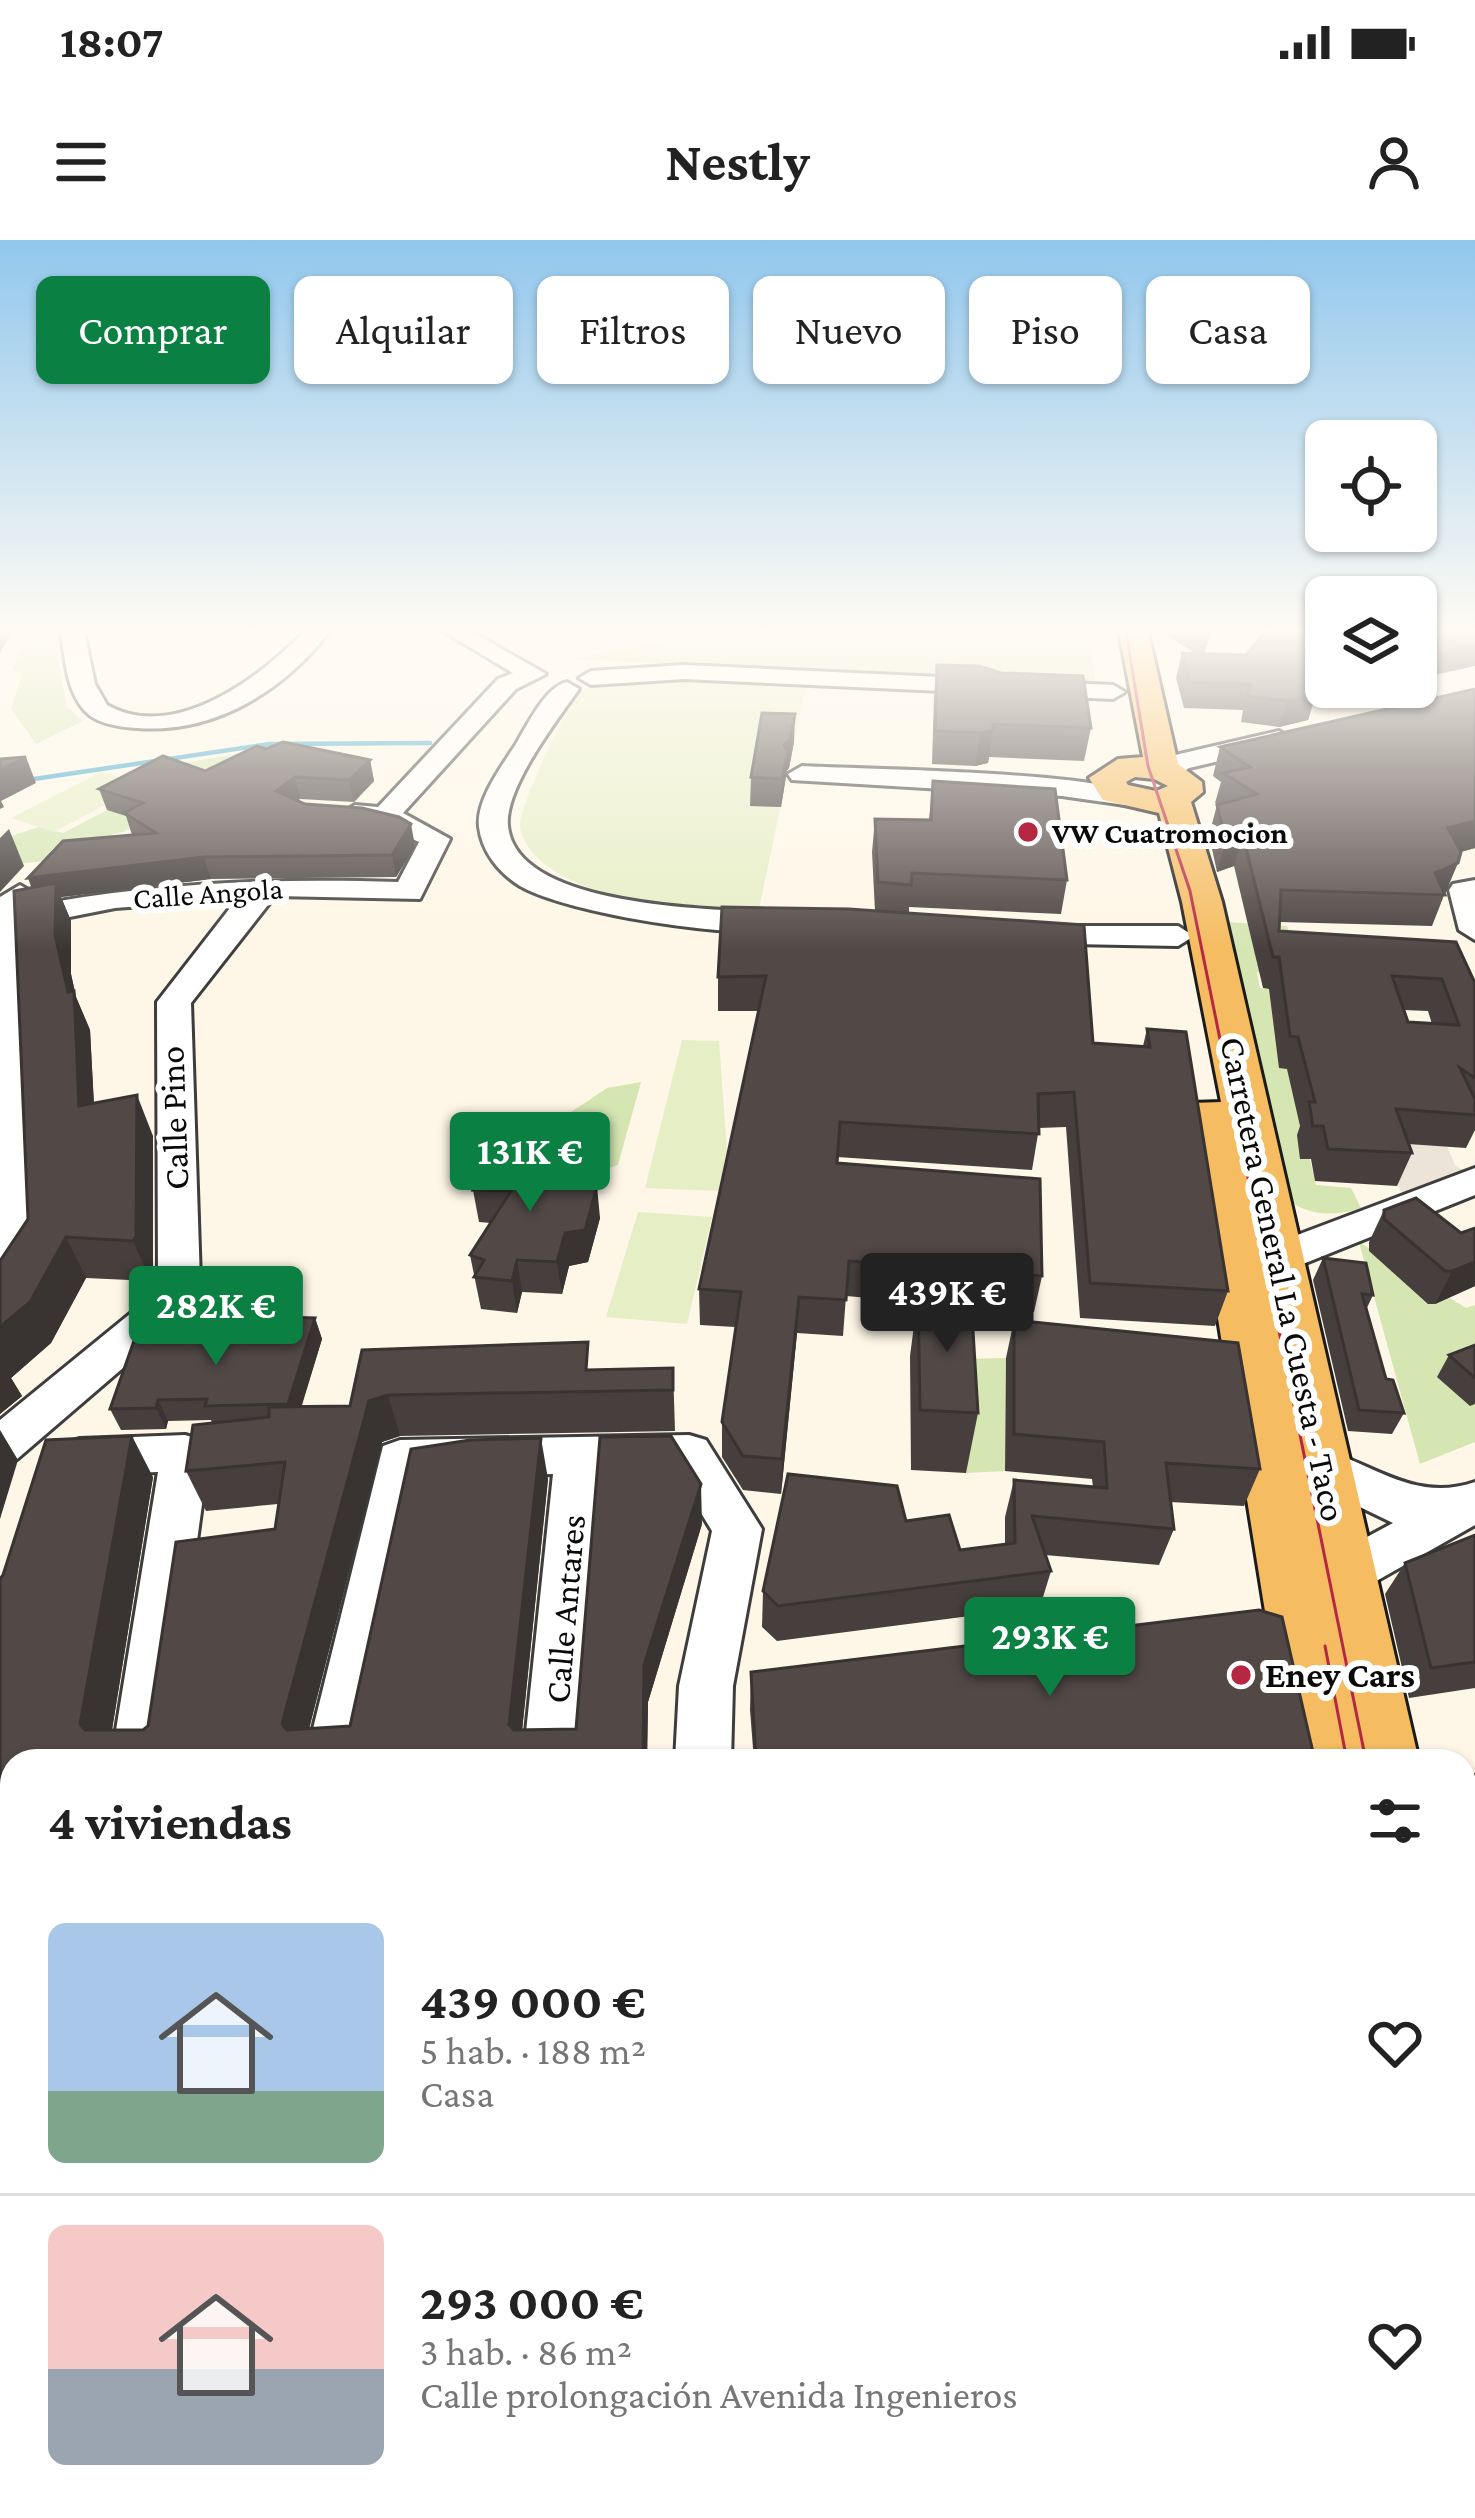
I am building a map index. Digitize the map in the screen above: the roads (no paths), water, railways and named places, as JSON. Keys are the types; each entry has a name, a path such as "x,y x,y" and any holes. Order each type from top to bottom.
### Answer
{"main road":[{"name":"Carretera General La Cuesta - Taco","path":"1130,738 1178,936 1273,1608 1321,1749"},
{"name":"Carretera General La Cuesta - Taco","path":"1130,738 1138,773 1201,895 1381,1749"}],"street":[{"path":"322,812 385,816 390,805 456,738"},
{"path":"510,738 493,826 502,853 524,874 565,895 609,905 818,926"},
{"path":"802,774 1062,788 1284,738"},
{"name":"Calle Angola","path":"8,920 115,899 268,887 409,892 435,839 385,816"},
{"path":"0,1293 22,1260 8,1138 8,907 40,873"},
{"name":"Calle Pino","path":"29,1461 55,1439 58,1410 73,1383 152,1320 178,1281 174,1002 253,899 268,887"},
{"path":"1475,889 1464,890 1475,930"},
{"path":"986,936 1178,936"},
{"path":"1278,1258 1347,1228 1469,1191"},
{"path":"1266,1203 1308,1222 1347,1228"},
{"path":"29,1461 185,1453 141,1749"},
{"path":"336,1749 400,1459 688,1453 736,1529 730,1682 707,1749"},
{"name":"Calle Antares","path":"552,1749 578,1458"},
{"path":"1323,1468 1394,1504 1465,1507"},
{"path":"1346,1573 1465,1507"}],"waterway":[{"path":"0,784 270,744 430,743"}],"tram line":[{"path":"1143,738 1148,766 1190,891 1364,1749"},
{"path":"1325,1646 1345,1749"}],"place":[{"name":"VW Cuatromocion","path":"1028,832"},
{"name":"Eney Cars","path":"1241,1675"}]}
